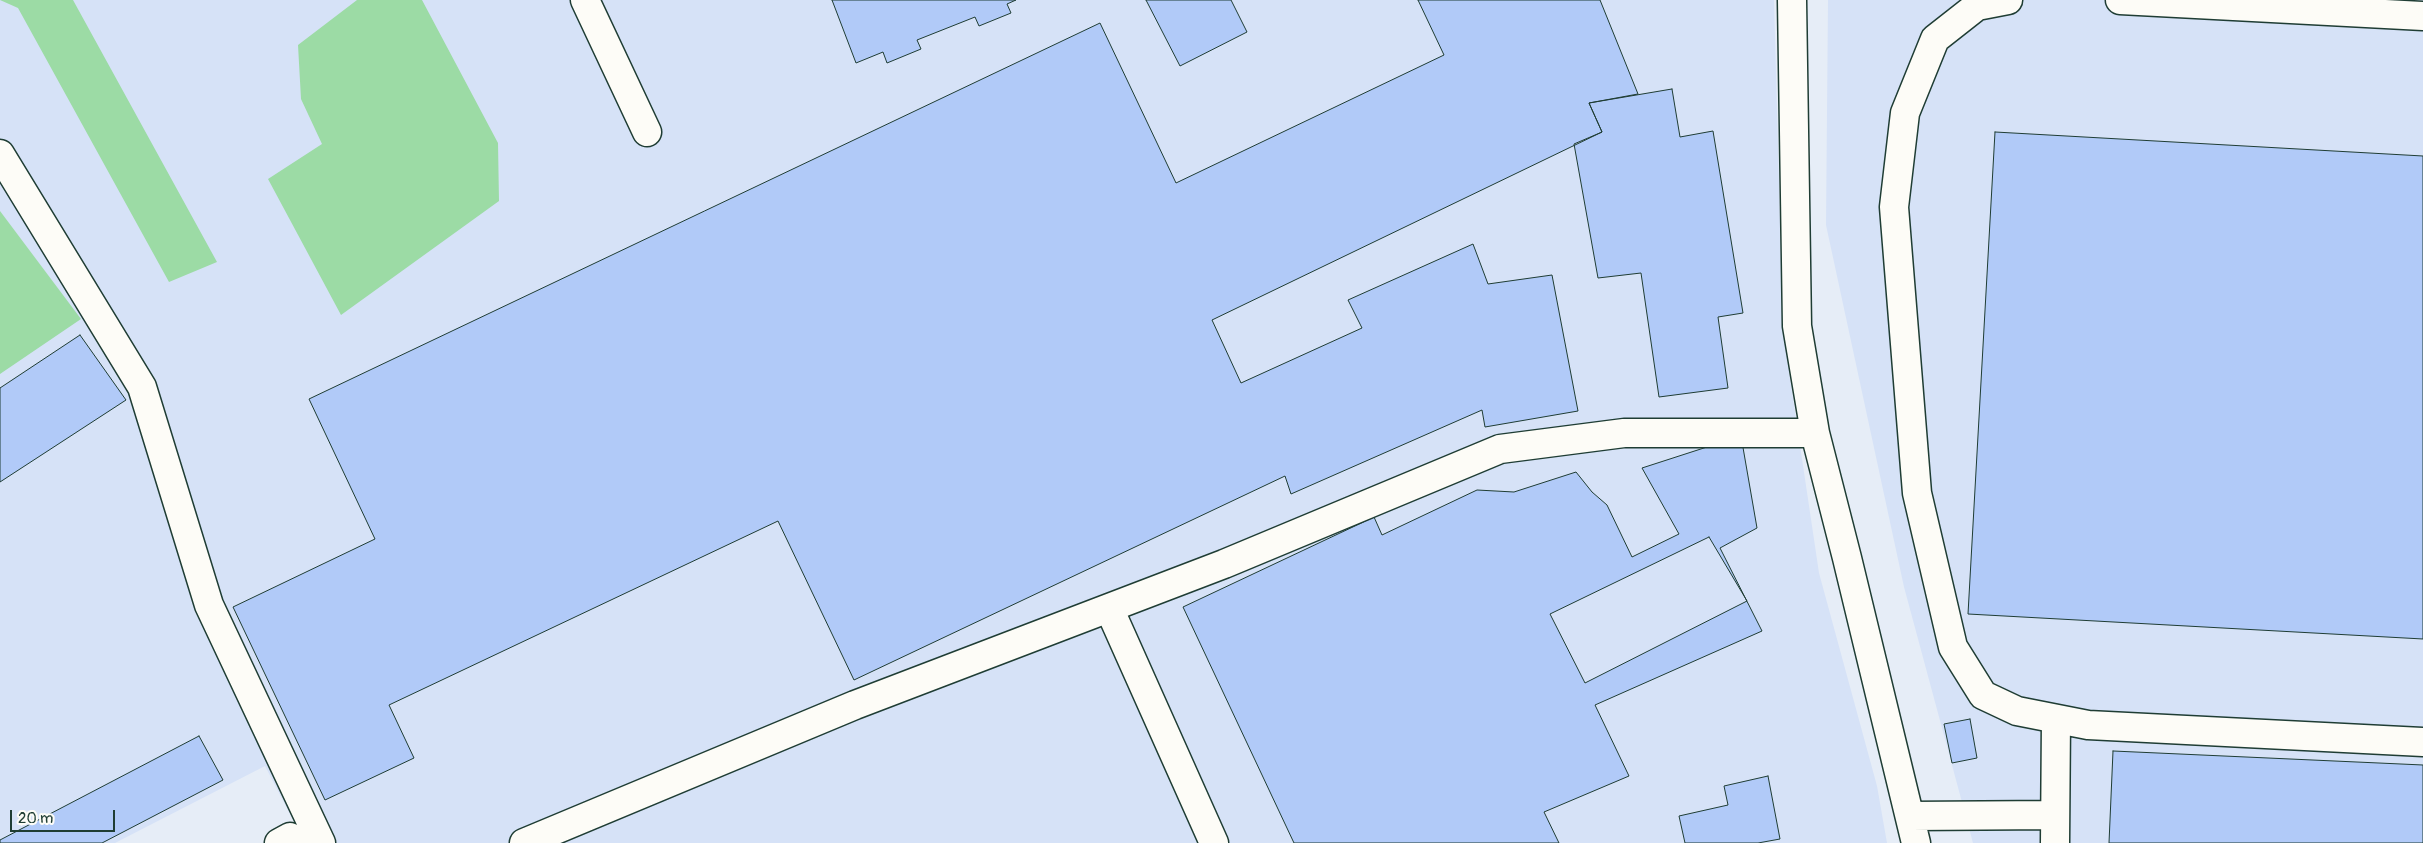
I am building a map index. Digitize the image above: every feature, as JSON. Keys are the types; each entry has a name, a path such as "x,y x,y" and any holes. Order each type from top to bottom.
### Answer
{"street":[{"path":"585,0 647,132"},
{"path":"1792,0 1797,326 1815,432 1911,816 1916,843"},
{"path":"2008,0 1977,6 1935,39 1905,113 1894,206 1917,493 1953,647 1982,695 2017,711 2056,719 2088,725 2423,742"},
{"path":"2120,0 2423,16"},
{"path":"0,154 142,388 209,605 321,843"},
{"path":"524,843 855,705 1233,560 1500,449 1624,433 1815,432"},
{"path":"1109,608 1214,843"},
{"path":"2055,843 2056,719"},
{"path":"1911,816 2054,816"},
{"path":"279,843 290,837 295,843"}],"shaded area":[{"path":"0,0 1774,0 1783,331 1819,573 1877,786 1887,843 305,843 265,766 115,843 0,843"},
{"path":"1828,0 2423,0 2423,843 1973,843 1904,587 1826,225"}],"green space":[{"path":"0,0 73,0 217,262 169,282 18,8"},
{"path":"357,0 422,0 498,143 499,201 341,315 268,179 322,144 301,99 298,45"},
{"path":"0,211 81,319 0,374"}],"building":[{"path":"832,0 1016,0 1007,4 1011,13 979,26 975,17 917,40 921,49 887,63 883,52 856,63"},
{"path":"1146,0 1231,0 1247,32 1180,66"},
{"path":"1418,0 1600,0 1638,94 1589,103 1602,132 1212,320 1241,383 1362,328 1348,300 1473,244 1488,284 1552,275 1578,411 1485,427 1482,410 1291,494 1285,476 854,680 778,521 389,705 414,758 325,800 233,607 375,539 309,399 1100,23 1176,183 1444,55"},
{"path":"1672,89 1680,137 1713,131 1743,313 1718,317 1728,388 1659,397 1641,273 1598,278 1574,144 1602,132 1589,103"},
{"path":"1995,132 2423,156 2423,639 1968,614"},
{"path":"80,335 126,400 0,482 0,388"},
{"path":"1741,436 1757,528 1720,548 1762,631 1595,705 1629,776 1544,812 1559,843 1294,843 1183,607 1374,517 1382,535 1477,490 1514,492 1576,472 1592,492 1607,505 1632,557 1679,534 1642,468"},
{"path":"1709,537 1747,601 1585,683 1550,614"},
{"path":"1970,719 1977,758 1952,763 1944,724"},
{"path":"199,736 223,780 102,843 0,843 0,840"},
{"path":"2113,751 2423,765 2423,843 2109,843"},
{"path":"1768,776 1780,839 1758,843 1685,843 1679,816 1728,805 1724,786"}]}
